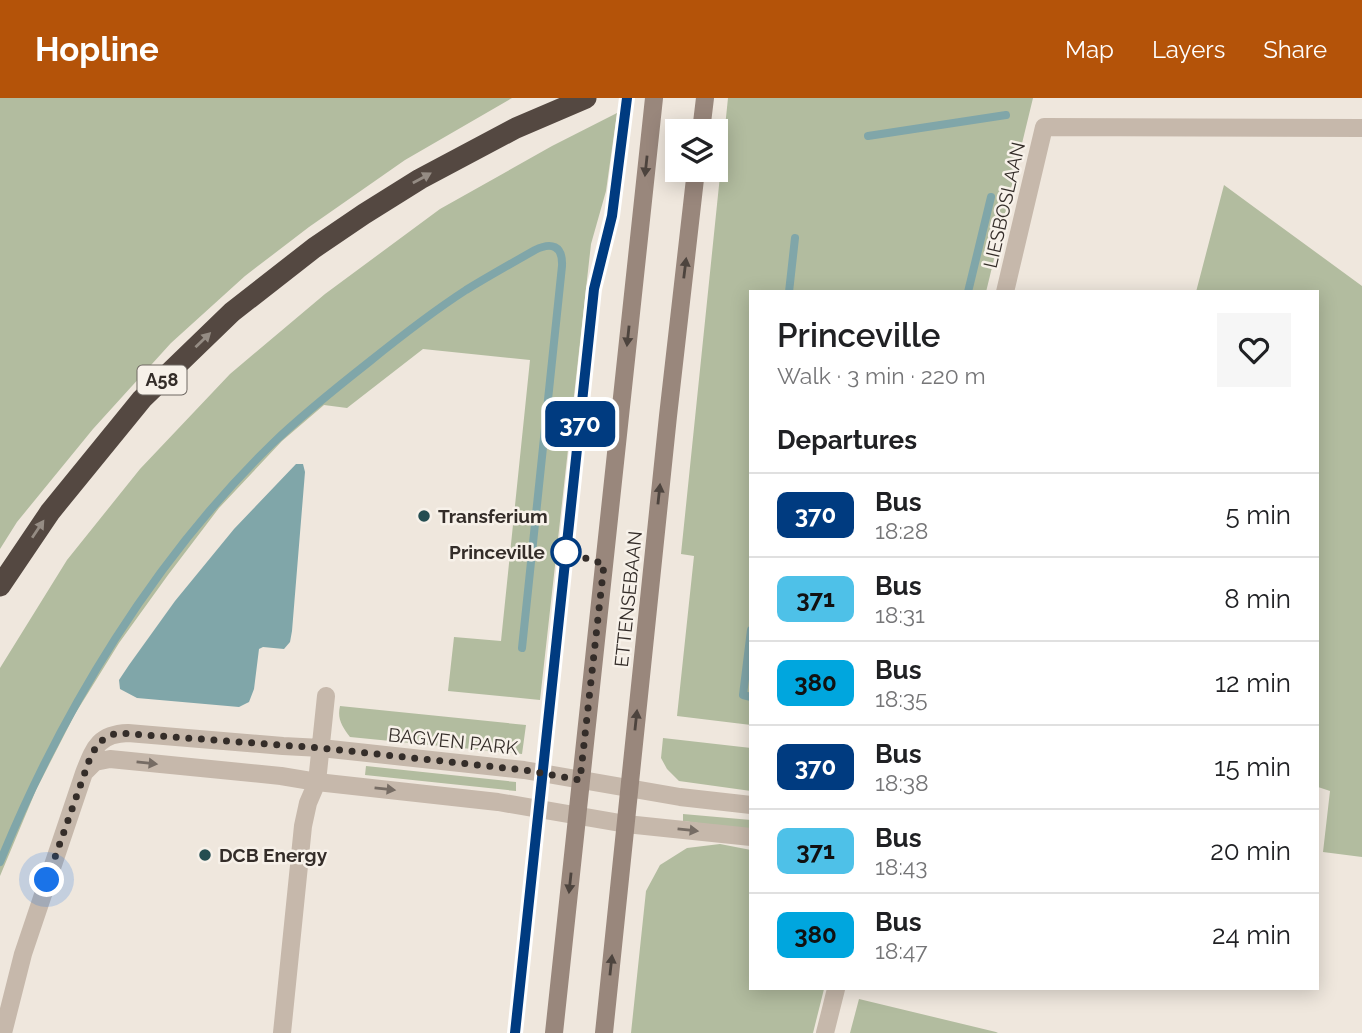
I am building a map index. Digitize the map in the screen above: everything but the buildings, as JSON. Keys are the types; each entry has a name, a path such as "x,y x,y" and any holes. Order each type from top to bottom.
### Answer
{"highway":[{"name":"A58","path":"0,586 50,512 142,399 232,312 314,248 420,179 516,128 586,98"}],"main road":[{"name":"ETTENSEBAAN","path":"554,1033 654,98"},
{"path":"702,119 705,98"},
{"name":"ETTENSEBAAN","path":"604,1033 695,182"}],"street":[{"name":"LIESBOSLAAN","path":"1005,290 1044,127 1362,128"},
{"path":"282,1033 303,826 308,803 317,782 326,696"},
{"name":"BAGVEN PARK","path":"3,1033 23,954 84,774 95,747 104,738 119,733 321,748 524,770 680,797 749,805"},
{"path":"84,774 95,762 110,759 498,802 626,824 749,837"},
{"path":"825,1033 836,990"}],"green space":[{"path":"0,98 512,98 405,160 309,227 245,276 171,343 93,429 17,522 0,549"},
{"path":"728,98 1033,98 986,290 749,290 749,725 677,716 694,556 681,554 719,182 728,182 728,119 726,119"},
{"path":"617,113 606,191 591,244 540,700 448,691 454,637 501,641 530,360 423,349 347,408 324,405 282,441 219,508 119,643 75,714 36,790 0,876 0,668 67,560 140,469 230,374 325,294 440,209"},
{"path":"1224,185 1362,286 1362,857 1323,852 1330,791 1319,787 1319,290 1197,290"},
{"path":"340,706 526,725 522,754 350,737 341,722"},
{"path":"663,738 749,748 749,791 679,781 661,758"},
{"path":"366,766 516,782 516,791 365,775"},
{"path":"683,814 749,820 749,830 683,821"},
{"path":"720,844 749,850 749,990 824,990 813,1033 631,1033 646,891 660,865 687,848"},
{"path":"859,999 996,1032 998,1033 850,1033"}],"water":[{"path":"296,464 303,464 305,472 290,642 284,649 259,649 254,689 249,702 239,707 137,698 120,689 119,680 175,601 234,529"}],"waterway":[{"path":"868,136 1006,115"},
{"path":"968,290 991,197"},
{"path":"789,290 795,238"},
{"path":"0,862 52,749 115,639 188,536 229,489 295,423 416,325 483,280 535,250 551,246 558,250 562,266 522,648"},
{"path":"749,646 743,695 749,696"}],"bus line":[{"name":"370","path":"515,1033 594,289 612,216 627,98"}],"place":[{"name":"Transferium","path":"424,516"},
{"name":"Princeville","path":"566,552"},
{"name":"DCB Energy","path":"205,855"}],"route":[{"path":"47,880 95,747 104,738 119,733 321,748 524,770 580,780 604,564 566,552"}]}
